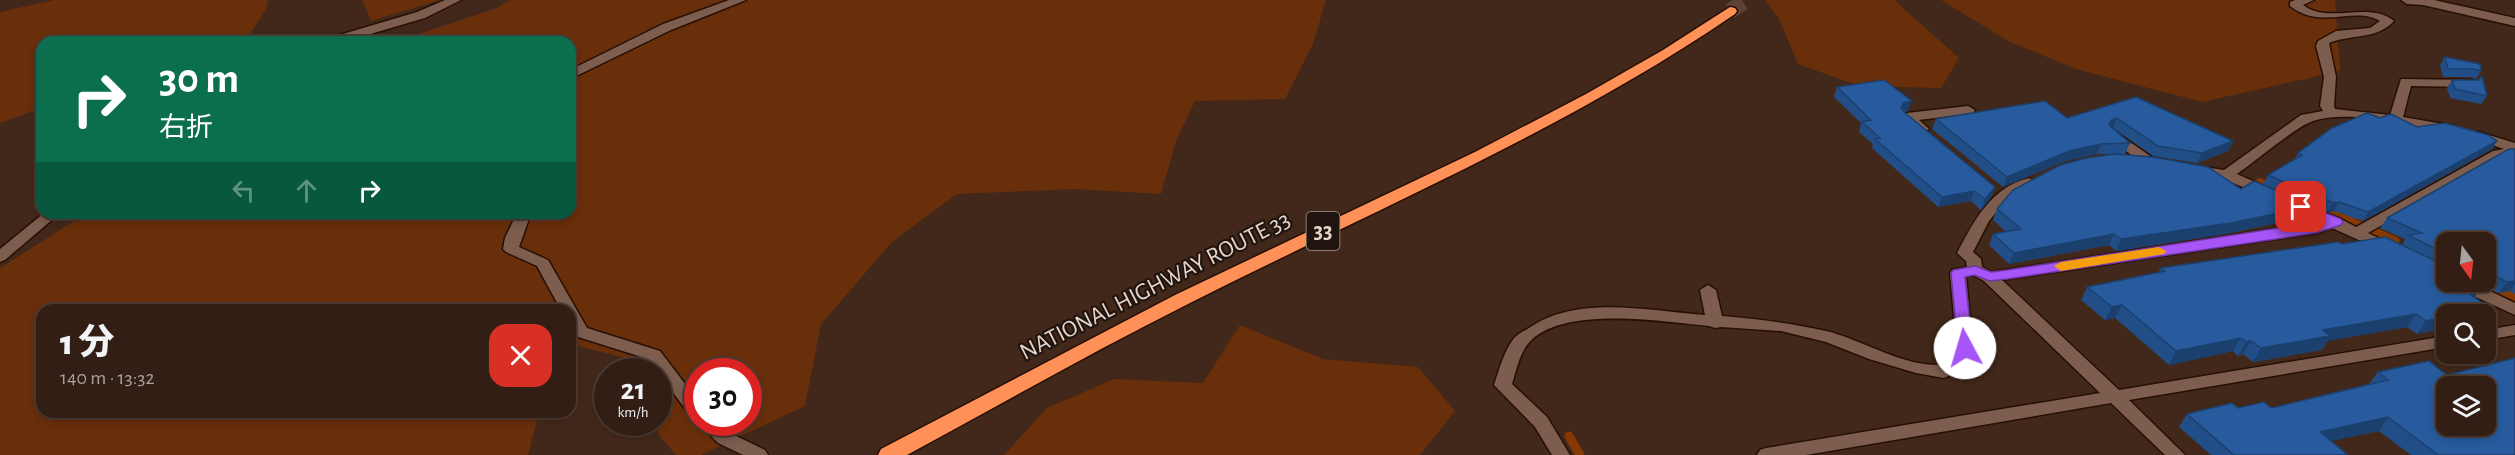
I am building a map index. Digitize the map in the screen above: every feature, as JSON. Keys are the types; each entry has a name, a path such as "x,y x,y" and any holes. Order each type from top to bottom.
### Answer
{"highway":[{"name":"NATIONAL HIGHWAY ROUTE 33","path":"890,455 1182,299 1481,156 1649,64 1730,11"}],"street":[{"path":"350,36 421,15 455,0"},
{"path":"576,72 667,27 740,0"},
{"path":"2308,0 2294,4 2298,10 2311,14 2361,13 2377,15 2388,21 2373,31 2340,34 2324,41 2322,46 2330,77 2327,106 2331,113"},
{"path":"2407,0 2515,22"},
{"path":"2396,118 2406,82 2469,83"},
{"path":"1933,138 1907,117 1968,110"},
{"path":"2227,175 2306,118 2331,113 2396,118 2491,139 2515,150"},
{"path":"2113,134 2153,162 2120,158"},
{"path":"2357,233 2498,154 2515,150"},
{"path":"2182,167 2227,175 2336,222 2407,257"},
{"path":"2040,176 1998,192 1965,252 1983,273 2176,455"},
{"path":"0,257 46,219"},
{"path":"521,219 511,249 543,263 566,304"},
{"path":"1561,455 1541,422 1503,385 1510,363 1521,341 1543,326 1564,317 1610,313 1805,330 1916,368 1944,372 1960,364 1965,348 1958,273 1983,273 2316,228 2336,222"},
{"path":"1708,290 1715,322"},
{"path":"2478,292 2515,310"},
{"path":"576,322 581,332 654,355 684,395"},
{"path":"2496,333 2515,330"},
{"path":"1766,455 2436,343"},
{"path":"721,436 759,455"}],"shaded area":[{"path":"54,0 268,0 266,9 249,36 36,36 36,110 0,123 0,12"},
{"path":"362,0 440,0 371,21"},
{"path":"510,0 1326,0 1313,44 1285,99 1195,101 1176,141 1161,194 1074,189 957,194 893,241 821,324 805,406 762,426 762,358 684,358 684,436 741,436 701,455 676,455 660,436 672,436 672,358 625,358 576,346 576,304 36,304 36,418 538,418 528,455 0,455 0,268 78,219 576,219 576,36 413,36 497,8"},
{"path":"1765,0 1894,0 1959,58 1941,88 1859,86 1798,64 1779,19"},
{"path":"1941,0 2335,0 2340,71 2202,102 2076,69 2010,42"},
{"path":"1240,325 1323,359 1418,367 1455,411 1420,455 1004,455 1047,408 1114,379 1203,383"}],"building":[{"path":"2445,57 2480,64 2481,71 2448,69"},
{"path":"2482,76 2487,96 2455,89 2452,80 2479,80"},
{"path":"1884,80 1912,101 1903,103 1901,108 1904,112 1995,187 1985,199 1974,191 1942,197 1875,139 1880,138 1862,122 1871,120 1837,87"},
{"path":"2136,97 2233,141 2202,153 2158,146 2117,118 2111,120 2109,125 2130,143 2101,144 2069,151 2007,177 1936,119 2045,101 2067,118"},
{"path":"2367,113 2380,118 2391,114 2417,127 2445,123 2488,135 2497,141 2368,212 2339,202 2333,203 2268,175 2302,155 2298,153 2332,128"},
{"path":"2509,149 2515,149 2515,281 2507,282 2496,277 2496,232 2436,232 2436,249 2408,235 2422,233 2387,218"},
{"path":"2115,154 2153,157 2208,167 2241,189 2254,181 2312,206 2231,223 2121,239 2114,234 2014,253 1993,234 2021,229 1997,209 2013,190 2060,165"},
{"path":"2385,237 2436,261 2436,292 2467,292 2484,304 2436,304 2436,318 2426,321 2416,314 2323,330 2330,336 2261,348 2241,338 2176,351 2122,305 2112,307 2087,287 2165,271 2161,268 2338,242 2342,244"},
{"path":"2515,358 2515,455 2438,455 2388,417 2320,432 2348,455 2234,455 2187,414 2232,403 2238,408 2264,402 2271,408 2388,380 2378,372 2429,361 2447,375"}],"waterway":[{"path":"2260,182 2274,188"},
{"path":"2319,208 2395,241"},
{"path":"2496,289 2515,298"},
{"path":"1569,436 1580,455"}],"tunnel":[{"path":"1730,11 1747,0"}],"slow traffic":[{"path":"2061,266 2159,251"}],"route":[{"path":"1965,348 1958,273 1975,270 1990,277 2007,275 2316,228 2336,222 2301,207"}]}
